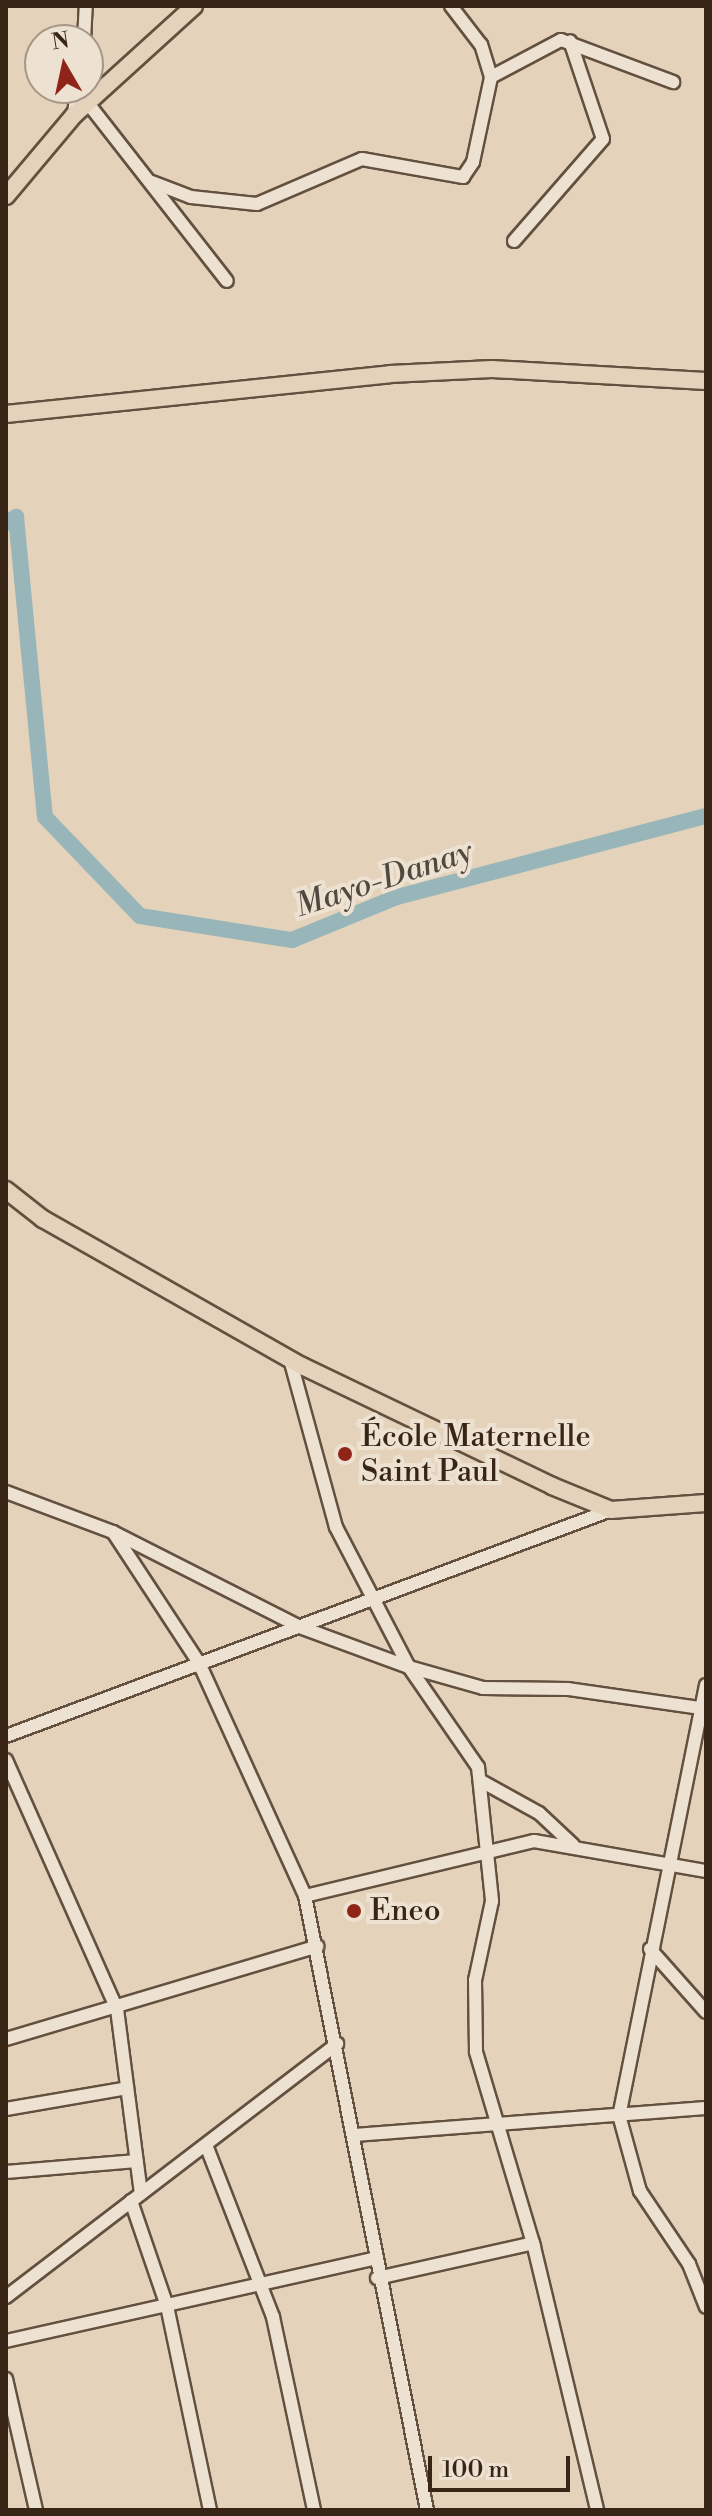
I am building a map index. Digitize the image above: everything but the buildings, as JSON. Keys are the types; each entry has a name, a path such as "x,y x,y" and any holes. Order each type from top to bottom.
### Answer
{"main road":[{"path":"104,78 194,6"},
{"path":"6,196 74,115 78,104"},
{"path":"6,414 404,373 492,369 706,381"},
{"path":"6,1190 290,1359 611,1510 706,1503"}],"street":[{"path":"152,182 191,197 257,204 362,159 457,179 473,162 491,77 481,45 451,6"},
{"path":"491,77 552,41 570,41 673,82"},
{"path":"514,241 603,139 570,41"},
{"path":"89,104 227,281"},
{"path":"290,1359 336,1527 409,1667 473,1749 481,1781 492,1901 474,2006 492,2125 533,2243 597,2510"},
{"path":"6,1492 113,1532 300,1627 409,1667 483,1688 568,1689 704,1708"},
{"path":"6,1736 611,1510"},
{"path":"113,1532 199,1663 305,1896 337,2044 373,2259 427,2510"},
{"path":"706,1685 704,1708 672,1863 650,1949 619,2115 640,2191 689,2264 706,2307"},
{"path":"6,1760 117,2009 137,2161 136,2197 167,2306 210,2510"},
{"path":"481,1781 539,1813 574,1846"},
{"path":"305,1896 489,1849 534,1841 706,1871"},
{"path":"6,2039 117,2009 317,1946"},
{"path":"650,1949 706,2012"},
{"path":"6,2297 337,2044"},
{"path":"6,2109 127,2088"},
{"path":"354,2135 706,2108"},
{"path":"206,2145 284,2356 314,2510"},
{"path":"6,2172 137,2161"},
{"path":"377,2278 533,2243"},
{"path":"6,2341 373,2259"},
{"path":"689,2264 706,2265"},
{"path":"6,2379 36,2510"}],"waterway":[{"name":"Mayo-Danay","path":"6,523 16,517 45,817 140,916 292,940 397,897 706,816"}],"place":[{"name":"École Maternelle Saint Paul","path":"345,1454"},
{"name":"Eneo","path":"354,1911"}]}
